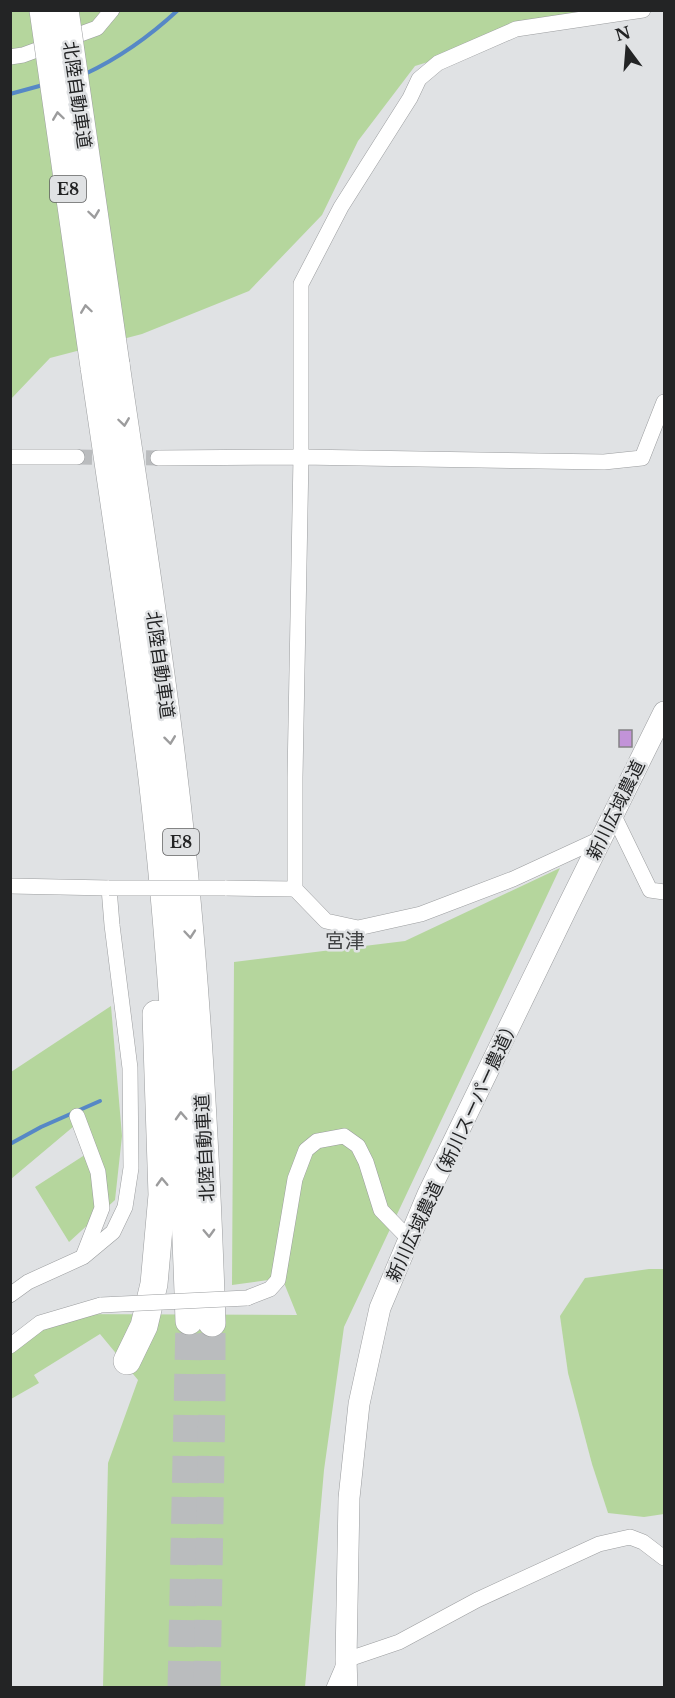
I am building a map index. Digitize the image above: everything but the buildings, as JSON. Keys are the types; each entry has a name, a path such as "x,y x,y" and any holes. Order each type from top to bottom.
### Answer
{"highway":[{"name":"北陸自動車道","path":"43,10 105,365 159,657 175,778 188,903 203,1104 208,1214 200,1322 152,779 117,526 105,365 65,10"},
{"path":"117,526 152,913 162,1195 154,1284 144,1326 127,1361"}],"street":[{"path":"10,57 23,55 97,27 112,10"},
{"path":"602,838 513,879 421,914 358,928 326,921 295,889 301,284 341,207 410,98 419,79 438,63 516,28 643,10"},
{"path":"158,458 301,457 604,462 632,460 642,458 664,402"},
{"path":"10,457 77,456"},
{"name":"新川広域農道","path":"567,908 664,712"},
{"path":"614,814 650,890 664,892"},
{"path":"10,886 295,889"},
{"path":"10,1295 28,1282 83,1257 113,1232 125,1207 131,1168 130,1068 109,888"},
{"name":"新川広域農道（新川スーパー農道）","path":"347,1688 349,1498 359,1404 380,1308 428,1194 567,908"},
{"path":"77,1116 98,1172 102,1208 83,1257"},
{"path":"10,1346 40,1323 101,1305 247,1298 270,1289 278,1280 295,1179 306,1150 317,1141 344,1136 358,1146 366,1162 381,1210 409,1239"},
{"path":"334,1688 346,1660 399,1642 477,1600 599,1544 630,1537 643,1542 664,1558"}],"green space":[{"path":"11,11 608,11 568,19 415,66 358,141 322,215 249,291 142,334 50,358 11,399"},
{"path":"560,868 344,1327 324,1470 305,1687 103,1687 108,1463 138,1380 100,1334 34,1375 39,1383 11,1399 11,1340 48,1314 297,1315 282,1278 232,1285 234,962 405,941"},
{"path":"111,1006 122,1136 115,1200 69,1242 35,1187 94,1149 80,1121 11,1179 11,1072"},
{"path":"664,1269 664,1514 644,1517 608,1513 592,1464 568,1373 560,1316 585,1278"}],"waterway":[{"path":"85,74 134,46 178,10"},
{"path":"10,94 43,85"},
{"path":"10,1144 41,1127 100,1101"}],"tunnel":[{"path":"77,457 158,458"},
{"path":"181,1688 189,1321"},
{"path":"207,1688 212,1323"}],"district":[{"name":"宮津","path":"345,941"}]}
